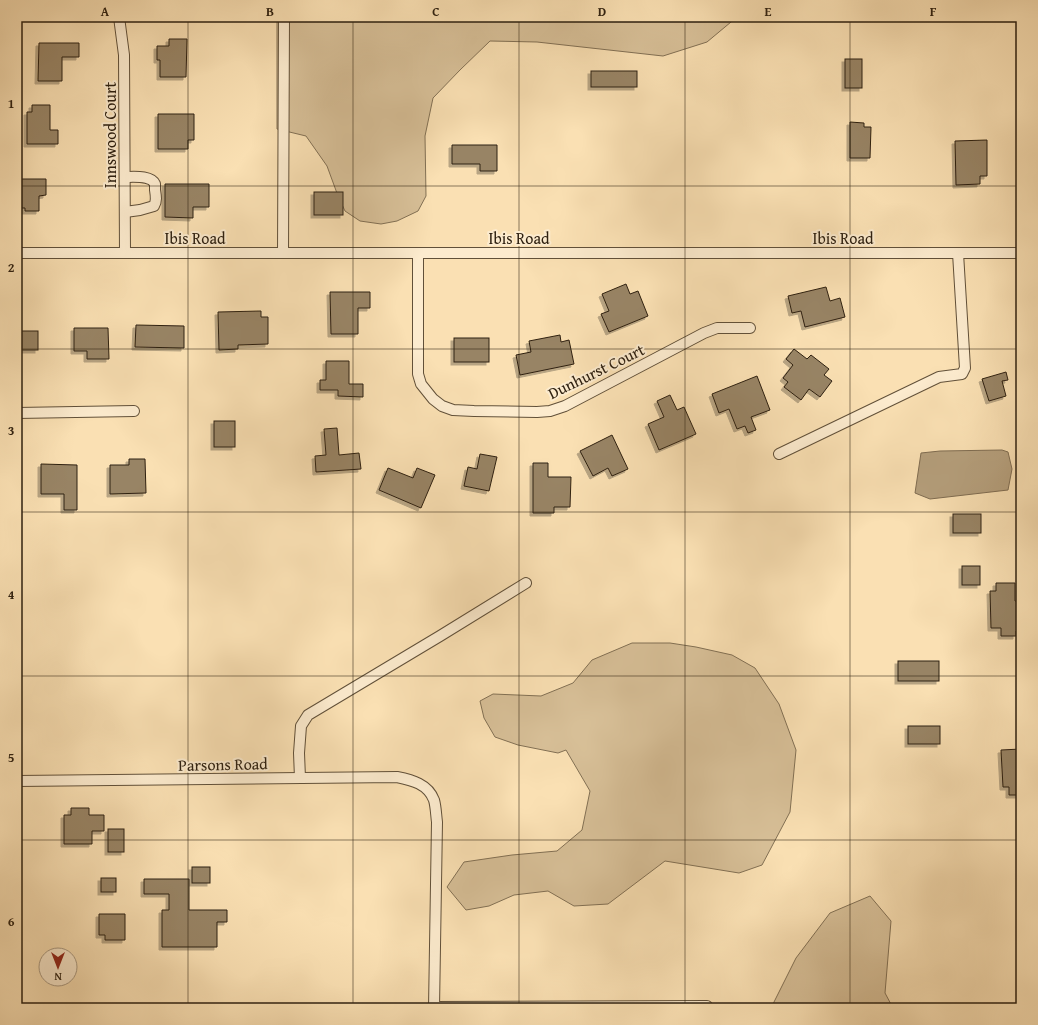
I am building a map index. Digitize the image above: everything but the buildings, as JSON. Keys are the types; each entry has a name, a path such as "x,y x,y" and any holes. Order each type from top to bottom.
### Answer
{"street":[{"name":"Innswood Court","path":"119,17 124,55 125,253"},
{"path":"283,253 284,17"},
{"path":"125,177 149,178 152,180 155,183 156,203 154,206 125,212"},
{"name":"Ibis Road","path":"17,253 1021,253"},
{"name":"Dunhurst Court","path":"418,253 418,374 421,384 433,399 442,406 453,410 527,412 550,411 566,406 704,332 717,328 750,328"},
{"path":"779,454 938,378 962,374 965,368 958,253"},
{"path":"17,413 134,411"},
{"path":"300,778 300,726 308,715 526,583"},
{"name":"Parsons Road","path":"17,781 397,777 412,780 427,789 434,800 437,822 434,1007"},
{"path":"434,1007 707,1006"}],"shaded area":[{"path":"277,17 737,17 707,42 663,56 537,42 490,41 433,98 425,136 426,196 418,211 397,221 381,224 360,221 345,211 327,166 306,136 277,129"},
{"path":"1002,450 1008,452 1012,469 1008,490 930,499 915,493 921,453 940,451"},
{"path":"632,643 670,643 732,655 755,668 779,704 796,750 790,812 762,865 739,873 665,861 608,904 574,906 548,891 514,895 489,906 466,910 447,887 464,862 512,855 557,851 582,830 590,791 566,750 558,753 518,745 495,737 484,718 480,701 493,694 541,696 573,683 592,660"},
{"path":"870,896 891,921 885,993 893,1008 771,1008 796,958 830,913"}]}
